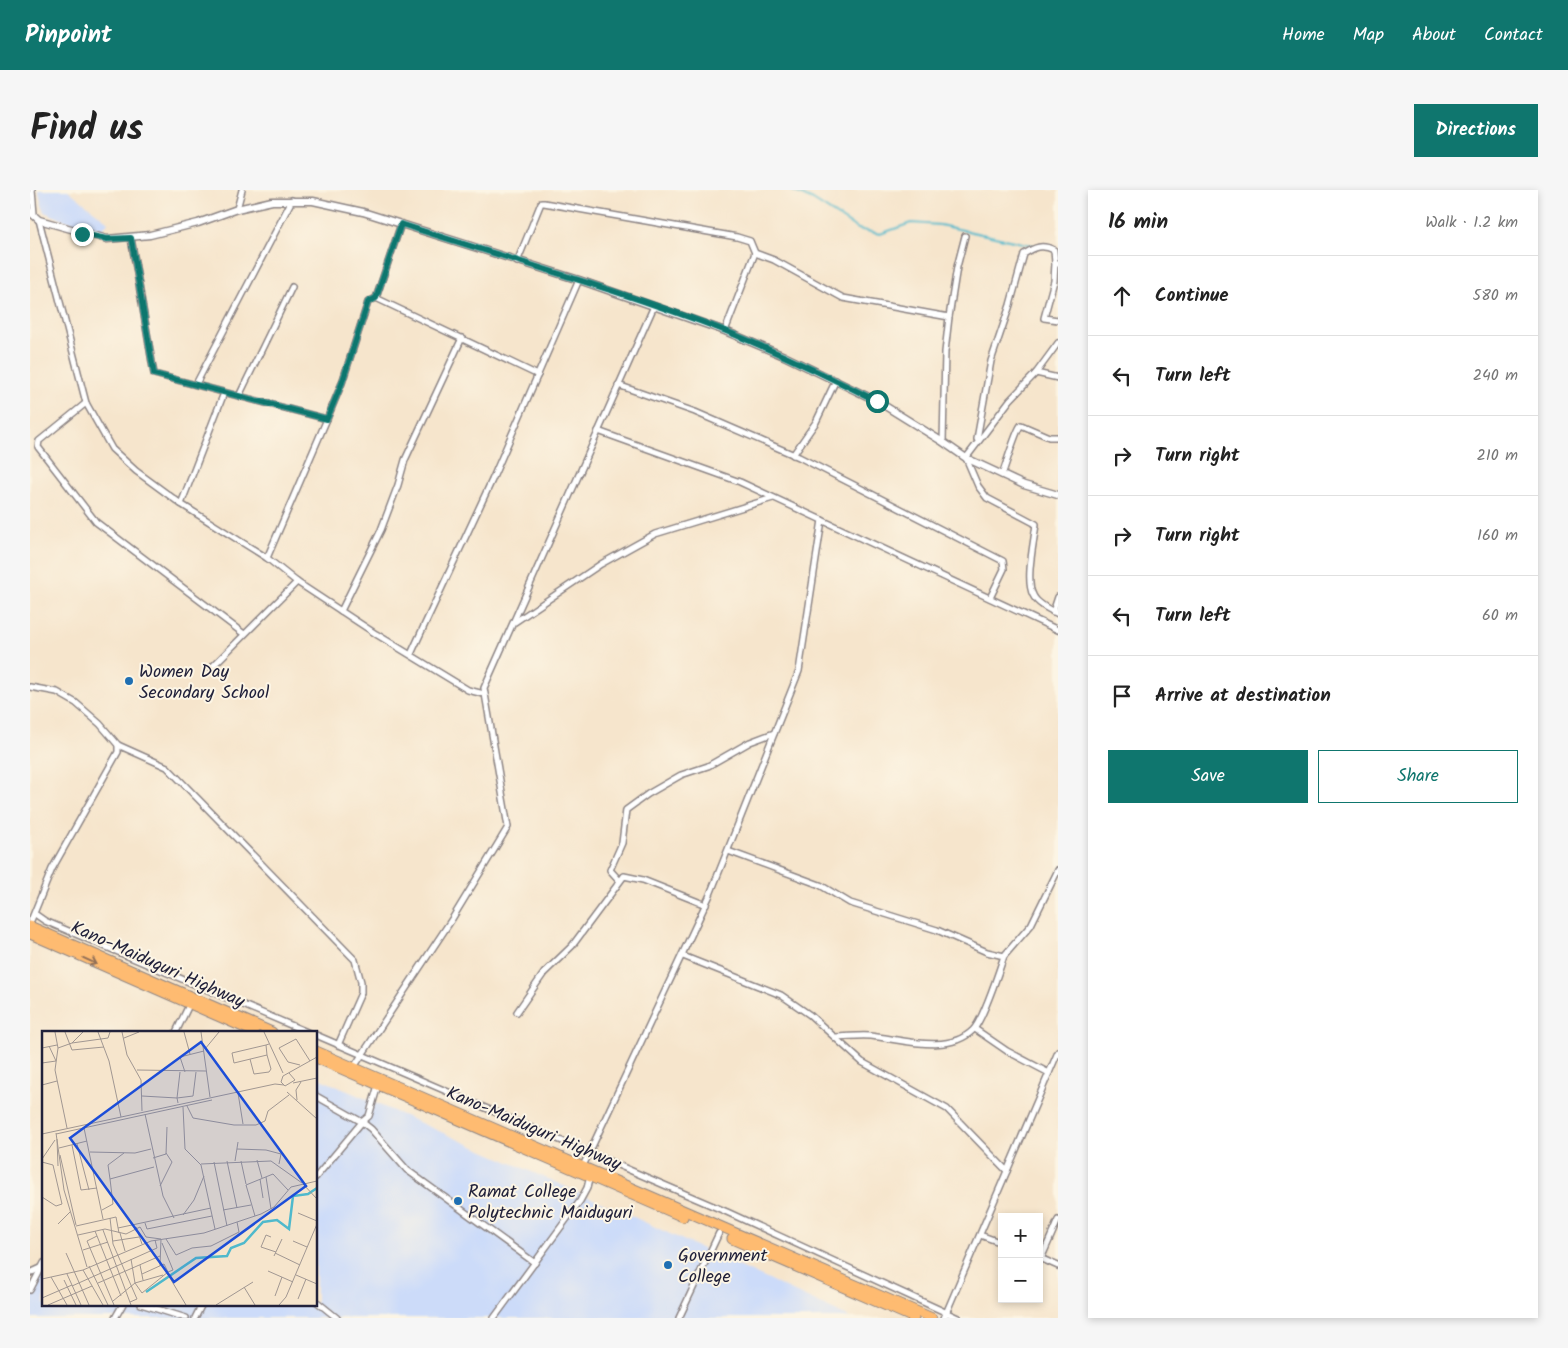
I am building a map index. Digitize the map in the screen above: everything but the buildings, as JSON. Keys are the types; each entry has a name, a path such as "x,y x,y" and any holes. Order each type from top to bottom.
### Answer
{"highway":[{"name":"Kano-Maiduguri Highway","path":"30,924 252,1031"},
{"name":"Kano-Maiduguri Highway","path":"30,934 269,1031"},
{"name":"Kano-Maiduguri Highway","path":"318,1052 932,1318"},
{"name":"Kano-Maiduguri Highway","path":"318,1059 914,1318"}],"street":[{"path":"32,190 32,213 39,220 107,239 131,238 198,223 237,209 292,200 331,204 401,224 579,280 725,331 836,380 877,401 944,442 966,458 1024,485 1058,495"},
{"path":"237,209 242,190"},
{"path":"196,384 292,200"},
{"path":"517,262 542,203 737,237 750,241 755,253 725,331"},
{"path":"39,220 86,403 112,449 136,471 182,504 267,558 296,582 468,690 484,694"},
{"path":"267,558 342,383 368,302 376,298 401,224"},
{"path":"944,442 945,352 957,268 965,236"},
{"path":"131,238 145,312 152,370 158,376 196,384 327,419"},
{"path":"976,442 991,361 1010,305 1024,254 1033,248 1045,246 1054,250 1057,263 1044,318 1058,320"},
{"path":"755,253 774,260 843,298 949,317"},
{"path":"411,654 492,480 579,280"},
{"path":"239,396 292,287"},
{"path":"376,298 538,375"},
{"path":"354,1067 360,1054 452,919 508,827 484,688 654,306"},
{"path":"342,611 381,530 398,486 405,460 462,338"},
{"path":"966,458 976,442 1010,400 1036,373 1058,343"},
{"path":"1036,373 1058,378"},
{"path":"793,455 816,422 836,380"},
{"path":"618,385 695,412 793,455 1003,561 1004,569 990,598"},
{"path":"182,504 224,392"},
{"path":"86,403 39,441 38,447 96,522 244,634"},
{"path":"1002,475 1014,444 1017,429 1021,425 1049,437 1058,437"},
{"path":"598,431 740,482 1058,630"},
{"path":"966,458 978,486 987,498 1036,524 1032,557 1031,590 1033,597 1056,613 1058,597"},
{"path":"513,623 601,564 655,534 774,498"},
{"path":"583,1166 706,905 799,671 822,520"},
{"path":"211,668 296,582"},
{"path":"30,687 57,692 76,703 100,724 118,745 167,767 355,960 361,982 361,992 338,1045"},
{"path":"619,880 610,870 622,843 626,810 642,798 681,775 708,766 750,742 774,733"},
{"path":"30,924 52,869 118,752 118,745"},
{"path":"728,850 820,886 850,903 937,930 987,952 1004,956"},
{"path":"836,1037 868,1036 920,1043 947,1042 964,1038 975,1029 1004,956 1031,926 1058,870"},
{"path":"517,1012 544,973 572,946 619,880 624,876 637,878 706,905"},
{"path":"35,914 45,921 306,1031"},
{"path":"682,956 782,995 810,1015 862,1062 947,1109 1007,1171"},
{"path":"176,1031 191,1000"},
{"path":"975,1029 1007,1051 1049,1073"},
{"path":"318,1037 589,1152 842,1263 946,1316 958,1318"},
{"path":"946,1316 1058,1052"},
{"path":"318,1175 368,1116 378,1085"},
{"path":"318,1097 362,1122 371,1129 407,1170 535,1263"},
{"path":"494,1318 580,1201 587,1188 590,1176"},
{"path":"1043,1252 1058,1220"},
{"path":"679,1318 719,1233"},
{"path":"980,1235 998,1242"},
{"path":"1043,1259 1058,1266"},
{"path":"30,1273 42,1266"},
{"path":"30,1290 42,1267"},
{"path":"318,1303 337,1318"},
{"path":"115,1318 122,1306"},
{"path":"147,1306 186,1318"},
{"path":"195,1318 201,1306"}],"shaded area":[{"path":"38,190 68,190 108,222 102,230 85,228 44,212"},
{"name":"Ramat College Polytechnic Maiduguri","path":"318,1078 623,1212 850,1318 30,1318 30,1299 42,1276 42,1306 318,1306"}],"waterway":[{"path":"791,190 813,200 858,229 880,234 911,223 940,225 1036,246"}],"place":[{"name":"Women Day Secondary School","path":"129,681"},
{"name":"Ramat College Polytechnic Maiduguri","path":"458,1201"},
{"name":"Government College","path":"668,1265"}],"route":[{"path":"82,234 107,239 131,238 154,374 327,419 342,383 368,302 376,298 401,224 579,280 725,331 784,356 877,401"}]}
